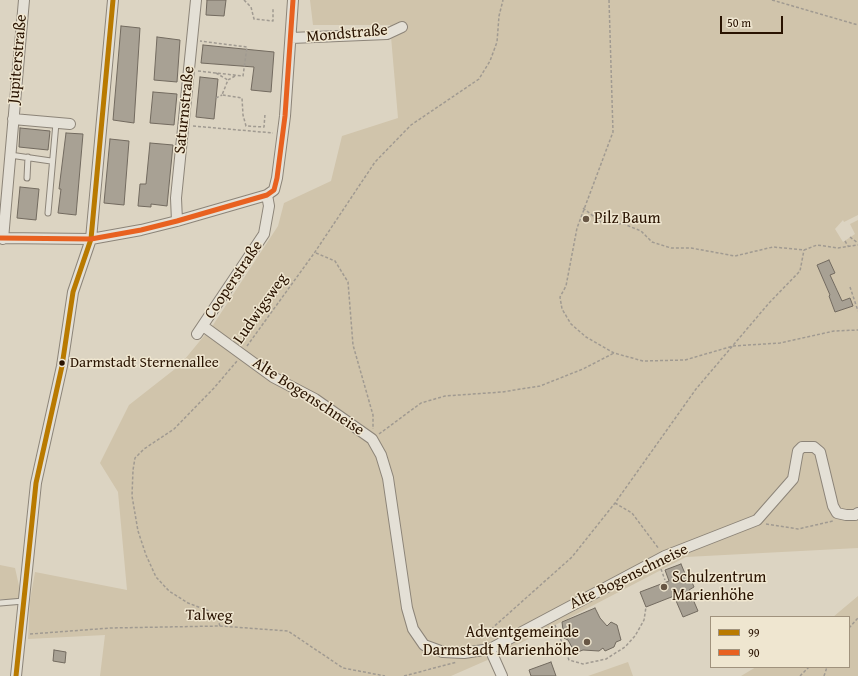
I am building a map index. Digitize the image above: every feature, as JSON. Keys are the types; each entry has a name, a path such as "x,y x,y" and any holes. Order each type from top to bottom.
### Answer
{"street":[{"name":"Jupiterstraße","path":"1,238 7,156 13,119 24,0"},
{"path":"16,676 35,490 62,366 73,292 91,239 114,0"},
{"name":"Saturnstraße","path":"177,221 176,198 196,0"},
{"path":"1,238 91,239 141,230 177,221 267,195 274,190 277,178 292,38 293,0"},
{"name":"Mondstraße","path":"292,38 387,34 402,28"},
{"path":"13,119 70,124"},
{"name":"Cooperstraße","path":"242,354 200,330 264,234 269,206 267,195"},
{"name":"Alte Bogenschneise","path":"242,354 273,377 315,399 372,439 381,455 388,478 407,608 413,629 424,645 443,652 464,653 490,649 661,558 757,520 793,479 798,451 802,447 814,447 820,452 833,506 837,513 853,515"},
{"path":"490,649 502,676"}],"lane":[{"path":"48,213 51,161 56,123"},
{"path":"7,156 28,157 51,161"},
{"path":"27,178 28,157"},
{"path":"0,603 24,602"}],"path":[{"path":"244,0 251,7 254,20 273,22 274,9"},
{"name":"Ludwigsweg","path":"220,626 217,616 209,611 188,603 169,591 156,577 146,555 138,531 132,496 133,470 136,458 144,449 174,429 214,388 242,354 315,252 375,162 411,125 479,79 490,61 497,42 499,16 503,0"},
{"path":"609,0 613,132 583,208 577,228 566,286 560,297 562,309 571,324 586,337 614,353 643,361 685,360 733,346 780,343 834,331 858,330"},
{"path":"772,0 858,25"},
{"path":"190,70 243,76 247,47 192,40"},
{"path":"214,72 228,80"},
{"path":"222,96 228,80 235,76"},
{"path":"216,98 222,96 242,98 243,115 246,126 264,127 265,114"},
{"path":"183,125 282,134"},
{"path":"583,208 602,223 624,224 641,231 652,242 671,248 692,248 734,256 773,247 804,250 817,245 838,248 858,244"},
{"path":"850,237 858,244"},
{"path":"845,241 848,246"},
{"path":"490,649 489,631 572,557 615,503 696,389 769,303 800,271 804,250"},
{"path":"315,252 335,261 348,282 352,345 373,415 372,439"},
{"path":"850,287 858,311"},
{"path":"372,439 420,404 445,396 502,392 540,386 583,369 614,353"},
{"path":"615,503 632,513 661,558 665,580"},
{"path":"757,520 767,525 798,529 839,520 853,515"},
{"path":"551,616 570,660 584,664 606,659 625,646 635,636 644,620 646,607"},
{"path":"850,627 858,618"},
{"name":"Talweg","path":"21,635 116,628 220,626 288,632 343,668 385,676"},
{"path":"404,676 463,660"},
{"path":"800,676 807,668"}],"shaded area":[{"path":"310,0 858,0 858,215 844,222 843,220 835,229 843,242 855,234 850,224 858,220 858,548 686,557 492,658 451,676 100,676 105,635 28,639 30,600 35,572 127,590 118,492 100,463 129,405 180,365 213,325 278,226 284,203 331,181 342,136 398,118 390,25 313,25","holes":["829,260 835,273 830,275 838,291 837,303 850,298 853,306 835,312 829,296 830,295 817,265"]},
{"path":"0,565 15,568 22,599 0,599"},
{"path":"858,596 858,676 741,676 754,668 850,668 850,616 834,616"},
{"path":"628,662 633,676 588,676"}],"building":[{"path":"207,0 226,0 224,16 206,15"},
{"path":"121,26 140,28 134,123 113,120"},
{"path":"157,37 180,40 177,82 154,80"},
{"path":"203,45 274,52 271,92 251,90 254,67 201,63"},
{"path":"200,77 218,79 214,119 196,117"},
{"path":"153,92 177,94 174,125 150,123"},
{"path":"20,128 50,131 48,150 19,147"},
{"path":"66,133 83,134 76,215 58,213 61,189 59,189"},
{"path":"110,139 129,141 124,205 104,203"},
{"path":"150,143 173,145 167,206 151,204 151,207 138,206 140,184 146,184"},
{"path":"20,187 39,189 36,220 17,218"},
{"path":"829,260 835,273 830,275 842,301 850,298 853,306 835,312 829,296 830,295 817,265"},
{"path":"681,564 686,576 689,575 694,587 689,590 698,611 683,617 674,596 646,607 640,592 669,581 665,570"},
{"path":"595,608 600,618 607,626 611,622 617,625 621,640 616,642 614,647 605,651 603,648 599,651 583,650 575,653 568,640 564,638 562,622"},
{"path":"54,650 66,652 65,663 53,661"},
{"path":"551,662 556,676 531,676 529,670"}],"transit line":[{"name":"99","path":"16,676 36,483 62,366 73,292 91,239 113,0"},
{"name":"90","path":"0,238 91,239 141,230 177,221 267,195 274,190 277,178 285,116 293,0"}],"place":[{"name":"Pilz Baum","path":"586,219"},
{"name":"Darmstadt Sternenallee","path":"62,363"},
{"name":"Schulzentrum Marienhöhe","path":"664,587"},
{"name":"Adventgemeinde Darmstadt Marienhöhe","path":"587,642"}]}
